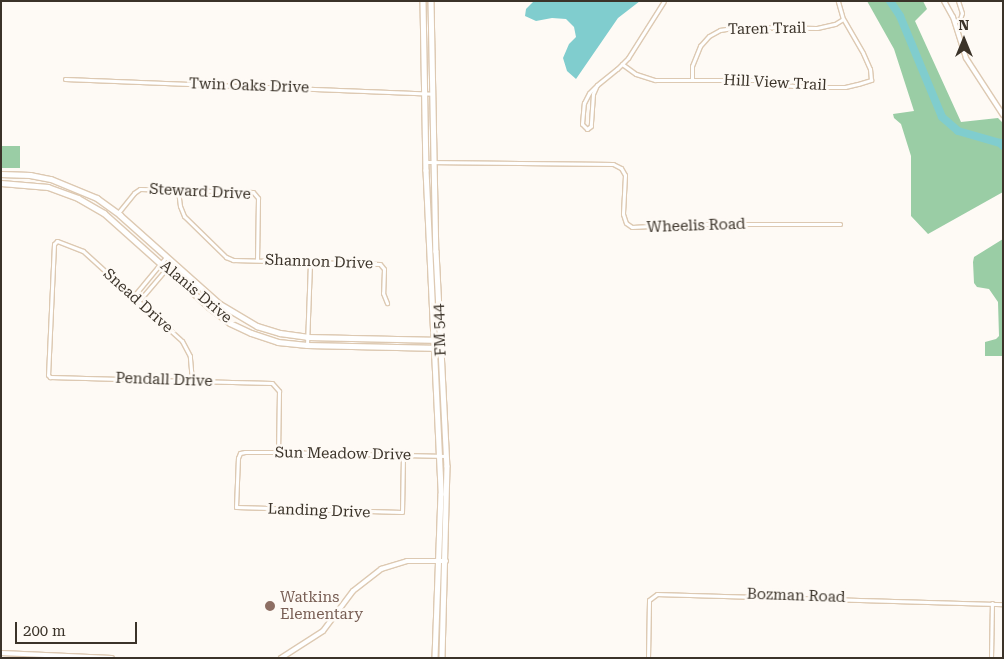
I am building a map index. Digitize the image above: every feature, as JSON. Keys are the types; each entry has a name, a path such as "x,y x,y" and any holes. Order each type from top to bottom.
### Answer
{"main road":[{"name":"FM 544","path":"422,1 433,348 440,456 439,560 435,658"},
{"name":"FM 544","path":"431,1 434,162 447,456 446,561 442,658"},
{"name":"Alanis Drive","path":"1,174 30,175 52,179 97,198 118,213 220,304 236,315 280,333 307,337 441,340"},
{"name":"Alanis Drive","path":"1,183 48,187 78,198 104,213 209,307 230,323 252,333 278,342 307,345 441,348"}],"street":[{"path":"597,85 593,94 591,126 586,129 582,125 584,103 589,93 597,85 622,64 664,1"},
{"path":"838,1 843,19"},
{"path":"944,1 955,22 966,58 1003,114"},
{"path":"955,22 960,19 962,13 958,1"},
{"name":"Hill View Trail","path":"622,64 647,79 766,80 783,85 852,86 871,80 867,61 843,19"},
{"name":"Taren Trail","path":"692,79 692,66 700,46 709,36 720,30 739,26 817,28 835,24 843,19"},
{"name":"Twin Oaks Drive","path":"65,79 434,94"},
{"name":"Wheelis Road","path":"426,162 615,164 621,168 625,175 623,214 626,223 632,228 687,224 840,224"},
{"name":"Steward Drive","path":"118,213 137,190 251,192 256,194 258,200 257,260"},
{"name":"Shannon Drive","path":"178,190 180,206 184,216 226,257 233,260 382,265 384,269 383,293 387,303"},
{"name":"Snead Drive","path":"50,377 48,375 53,254 54,244 57,241 83,251 182,340 190,356 192,381"},
{"path":"132,297 166,257"},
{"path":"138,302 172,262"},
{"path":"307,345 310,262"},
{"name":"Pendall Drive","path":"50,377 272,383 279,391 278,452"},
{"name":"Sun Meadow Drive","path":"236,507 238,458 240,453 278,452 447,456"},
{"name":"Landing Drive","path":"236,507 402,512 403,455"},
{"path":"281,658 323,631 353,590 370,575 400,562 446,561"},
{"name":"Bozman Road","path":"648,658 649,600 657,594 1003,604"},
{"path":"991,658 992,603"},
{"path":"1,653 112,658"}],"green space":[{"path":"867,1 923,1 927,9 915,21 961,122 998,118 1003,123 1003,192 928,234 911,216 911,156 901,124 894,118 893,114 914,111 894,49"},
{"path":"1,146 20,146 20,168 1,168"},
{"path":"1003,239 1003,356 985,356 985,342 996,339 999,336 998,302 989,289 977,287 974,283 973,262 974,257"}],"water":[{"path":"534,1 640,1 618,18 576,79 567,71 563,58 569,44 576,37 574,27 566,19 552,18 536,21 525,16 526,9"}],"waterway":[{"path":"890,1 900,16 942,117 958,131 1000,143 1003,146"}],"place":[{"name":"Watkins Elementary","path":"270,606"}]}
